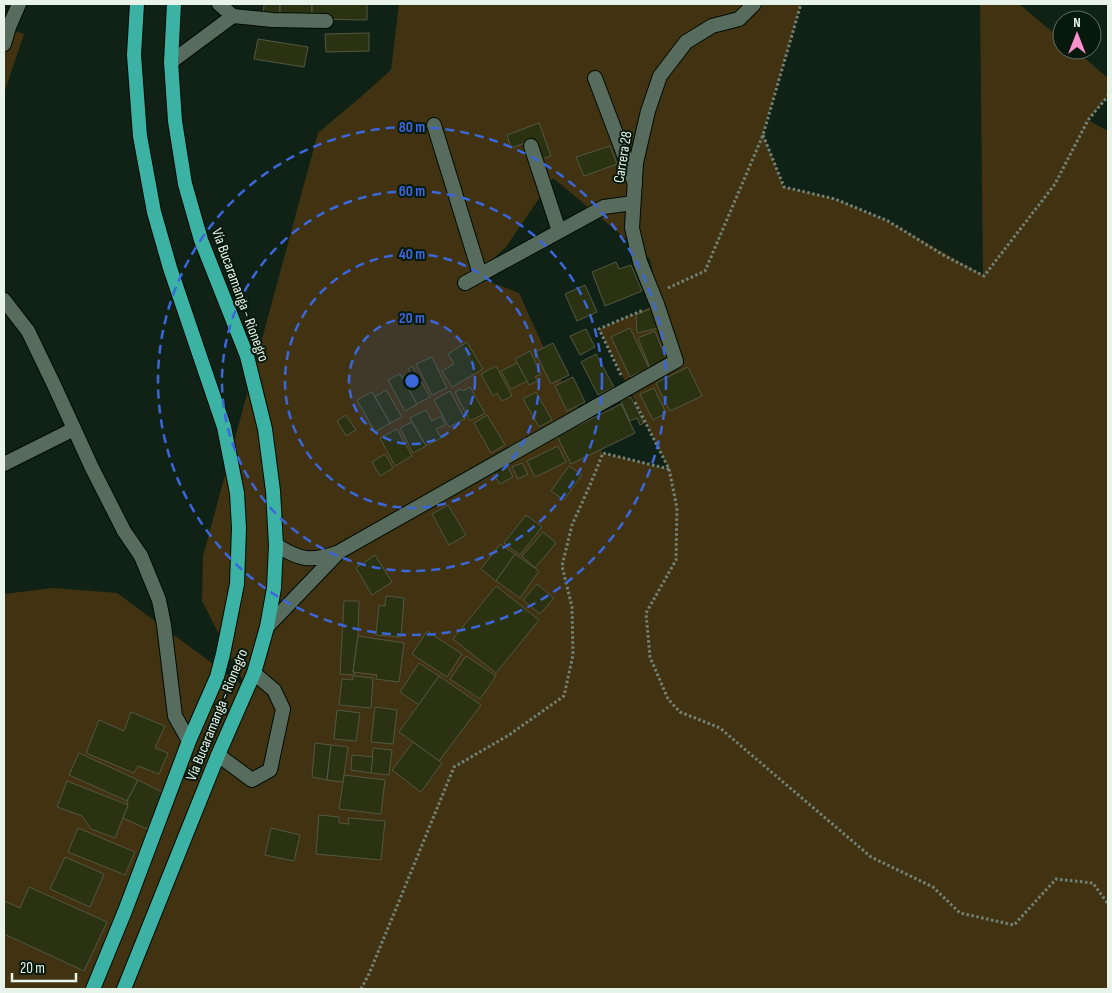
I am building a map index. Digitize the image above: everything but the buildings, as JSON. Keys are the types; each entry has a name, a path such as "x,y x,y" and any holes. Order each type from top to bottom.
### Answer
{"highway":[{"name":"Vía Bucaramanga - Rionegro","path":"93,989 125,912 189,741 217,677 237,584 239,528 237,493 224,427 170,268 154,212 140,136 134,55 137,4"},
{"name":"Vía Bucaramanga - Rionegro","path":"124,989 218,755 254,673 267,626 274,588 276,545 273,491 265,429 247,356 201,240 186,184 175,121 171,62 174,4"}],"street":[{"path":"4,44 19,4"},
{"path":"219,4 233,16 273,20 326,21"},
{"name":"Carrera 28","path":"628,388 676,361 657,304 640,262 632,228 636,163 648,111 660,76 686,42 712,26 739,18 754,4"},
{"path":"171,62 233,16"},
{"path":"595,78 634,184"},
{"path":"434,125 480,274"},
{"path":"531,146 559,231"},
{"path":"465,283 604,207 634,202"},
{"path":"4,300 28,332 92,468 124,530 141,556 158,600 164,625 175,716 189,741"},
{"path":"276,545 290,554 306,558 322,558 337,553 628,388"},
{"path":"4,464 74,429"},
{"path":"267,626 337,553"},
{"path":"218,755 252,780 270,770 284,709 274,690 254,673"}],"path":[{"path":"801,4 763,134 705,271 662,291 657,304 599,329 669,469 677,508 676,560 646,613 650,657 668,699 680,712 720,728 871,858 933,887 960,912 1014,925 1056,879 1093,883 1108,904"},
{"path":"763,134 784,187 835,199 888,221 945,256 984,276 1055,184 1088,120 1108,96"},
{"path":"361,989 454,767 509,735 564,696 573,655 572,607 562,566 572,525 603,453 669,469"}],"shaded area":[{"path":"399,4 801,4 763,134 784,187 835,199 888,221 983,275 980,4 1019,4 1052,32 1052,60 1087,60 1108,78 1108,96 1088,120 1108,131 1108,989 4,989 4,594 53,588 117,593 247,689 202,601 203,556 318,133 391,70","holes":["553,178 650,259 657,292 661,292 657,304 599,329 669,469 603,453 553,368 519,293 474,276 506,247"]},
{"path":"4,28 24,34 4,93"}]}
